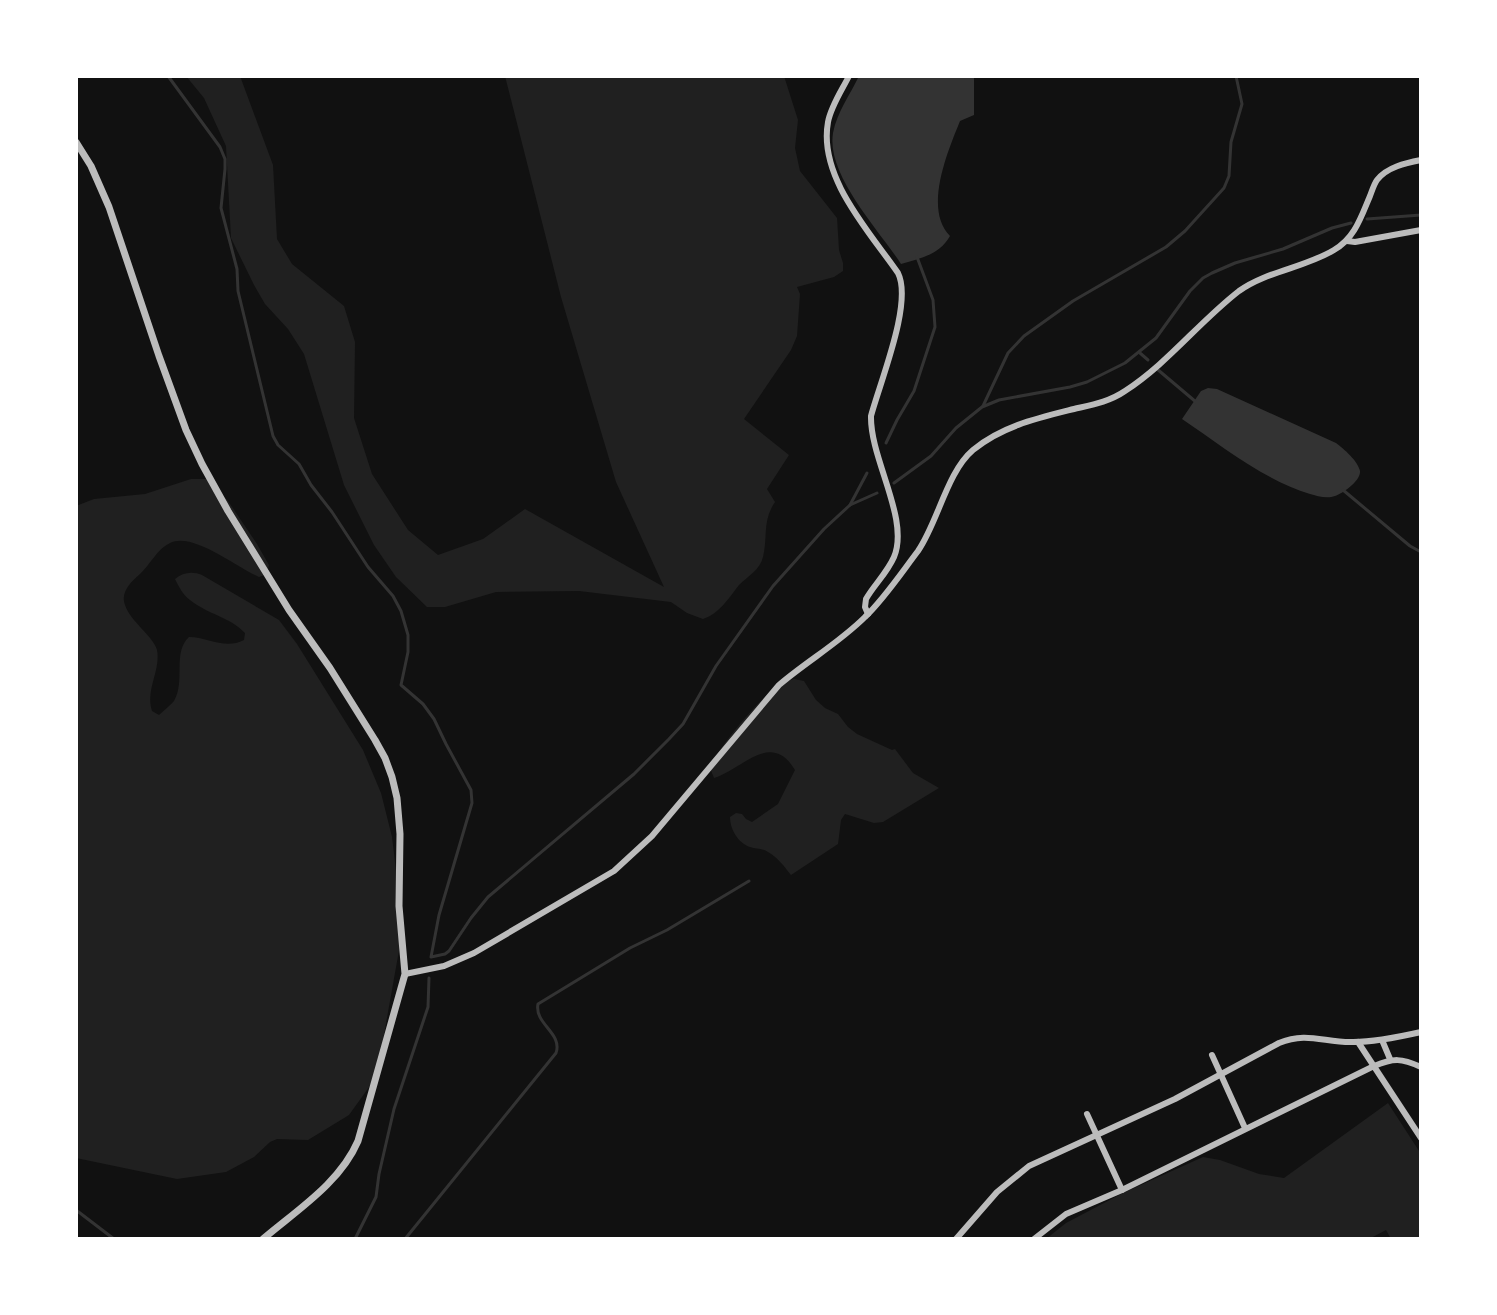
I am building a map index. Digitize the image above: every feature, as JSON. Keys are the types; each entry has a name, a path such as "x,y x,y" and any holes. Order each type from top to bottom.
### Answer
{"street":[{"path":"849,76 828,121 829,154 840,187 898,273 903,288 902,309 871,416 874,442 895,513 897,547 893,560 866,599 868,614"},
{"path":"76,142 91,166 109,207 159,356 202,464 289,610 330,668 385,758 397,798 399,906 405,974 358,1141 351,1157 322,1189 263,1239"},
{"path":"405,974 444,966 474,953 614,871 652,836 779,685 868,614 920,548 958,469 970,452 988,439 1023,422 1105,402 1125,392 1240,291 1259,279 1326,255 1347,241 1376,180 1396,167 1421,160"},
{"path":"1347,241 1421,230"},
{"path":"956,1239 1011,1179 1029,1166 1097,1136 1292,1038 1302,1036 1358,1042 1421,1032"},
{"path":"1382,1040 1390,1059"},
{"path":"1358,1042 1421,1138"},
{"path":"1212,1055 1245,1128"},
{"path":"1034,1239 1066,1214 1122,1190 1374,1066 1390,1059 1408,1061 1421,1067"},
{"path":"1087,1114 1122,1190"}],"shaded area":[{"path":"186,76 240,76 273,165 277,239 292,264 344,306 355,342 354,418 372,474 408,530 438,555 483,539 525,509 664,587 616,482 561,297 505,76 784,76 798,120 795,148 800,171 837,218 843,271 834,277 797,287 800,294 797,336 791,350 744,419 789,455 767,489 775,502 767,522 761,562 719,609 703,619 671,602 579,591 496,592 445,607 427,607 396,577 374,545 344,485 304,354 288,329 265,304 231,238 226,146 204,98"},
{"path":"859,76 974,76 974,115 960,121 940,180 938,211 942,225 950,236 935,252 901,264 856,202 833,149 837,118"},
{"path":"1217,389 1336,443 1357,463 1360,471 1358,479 1342,493 1325,497 1294,488 1260,472 1182,419 1201,391"},
{"path":"191,479 207,479 228,501 269,565 267,574 259,577 202,546 179,541 161,549 130,584 124,596 125,605 157,650 150,696 152,711 159,715 174,701 179,684 181,651 189,637 230,644 244,640 245,633 197,605 181,591 175,579 188,573 202,575 279,620 363,750 381,793 392,837 403,928 382,1046 372,1083 349,1115 308,1140 277,1139 270,1142 254,1157 226,1172 177,1179 76,1158 76,506 94,499 145,494"},
{"path":"794,679 804,681 816,700 838,714 857,734 895,749 913,773 939,788 883,822 874,823 845,814 841,820 838,844 791,875 772,854 750,847 738,839 730,822 730,817 736,813 752,822 778,804 795,770 786,758 776,753 766,753 714,778 710,768 730,737 759,703 780,684"},
{"path":"1388,1103 1421,1154 1421,1239 1391,1239 1386,1230 1369,1239 1046,1239 1066,1223 1123,1193 1203,1157 1259,1174 1284,1178"}],"waterway":[{"path":"168,76 220,147 225,159 221,208 273,436 278,445 299,464 368,567 393,596 408,635 401,685 423,704 434,719 471,790 472,803 439,915 431,957 449,951 488,897 634,774 669,739 683,724 716,666 773,586 850,505 877,493"},
{"path":"983,406 1008,353 1024,336 1073,301 1166,247 1224,188 1229,176 1231,142 1242,104 1236,76"},
{"path":"1367,219 1421,215"},
{"path":"894,483 931,456 956,428 982,407 999,400 1087,382 1125,363 1156,338 1203,278 1235,263 1283,249 1351,223"},
{"path":"886,443 914,391 935,327 933,300 917,257"},
{"path":"1140,353 1148,360"},
{"path":"1157,369 1196,402"},
{"path":"850,505 867,473"},
{"path":"1343,490 1421,552"},
{"path":"405,1239 556,1053 556,1040 540,1017 538,1004 749,881"},
{"path":"355,1239 376,1197 394,1109 428,1007 429,978"},
{"path":"76,1210 114,1239"}]}
